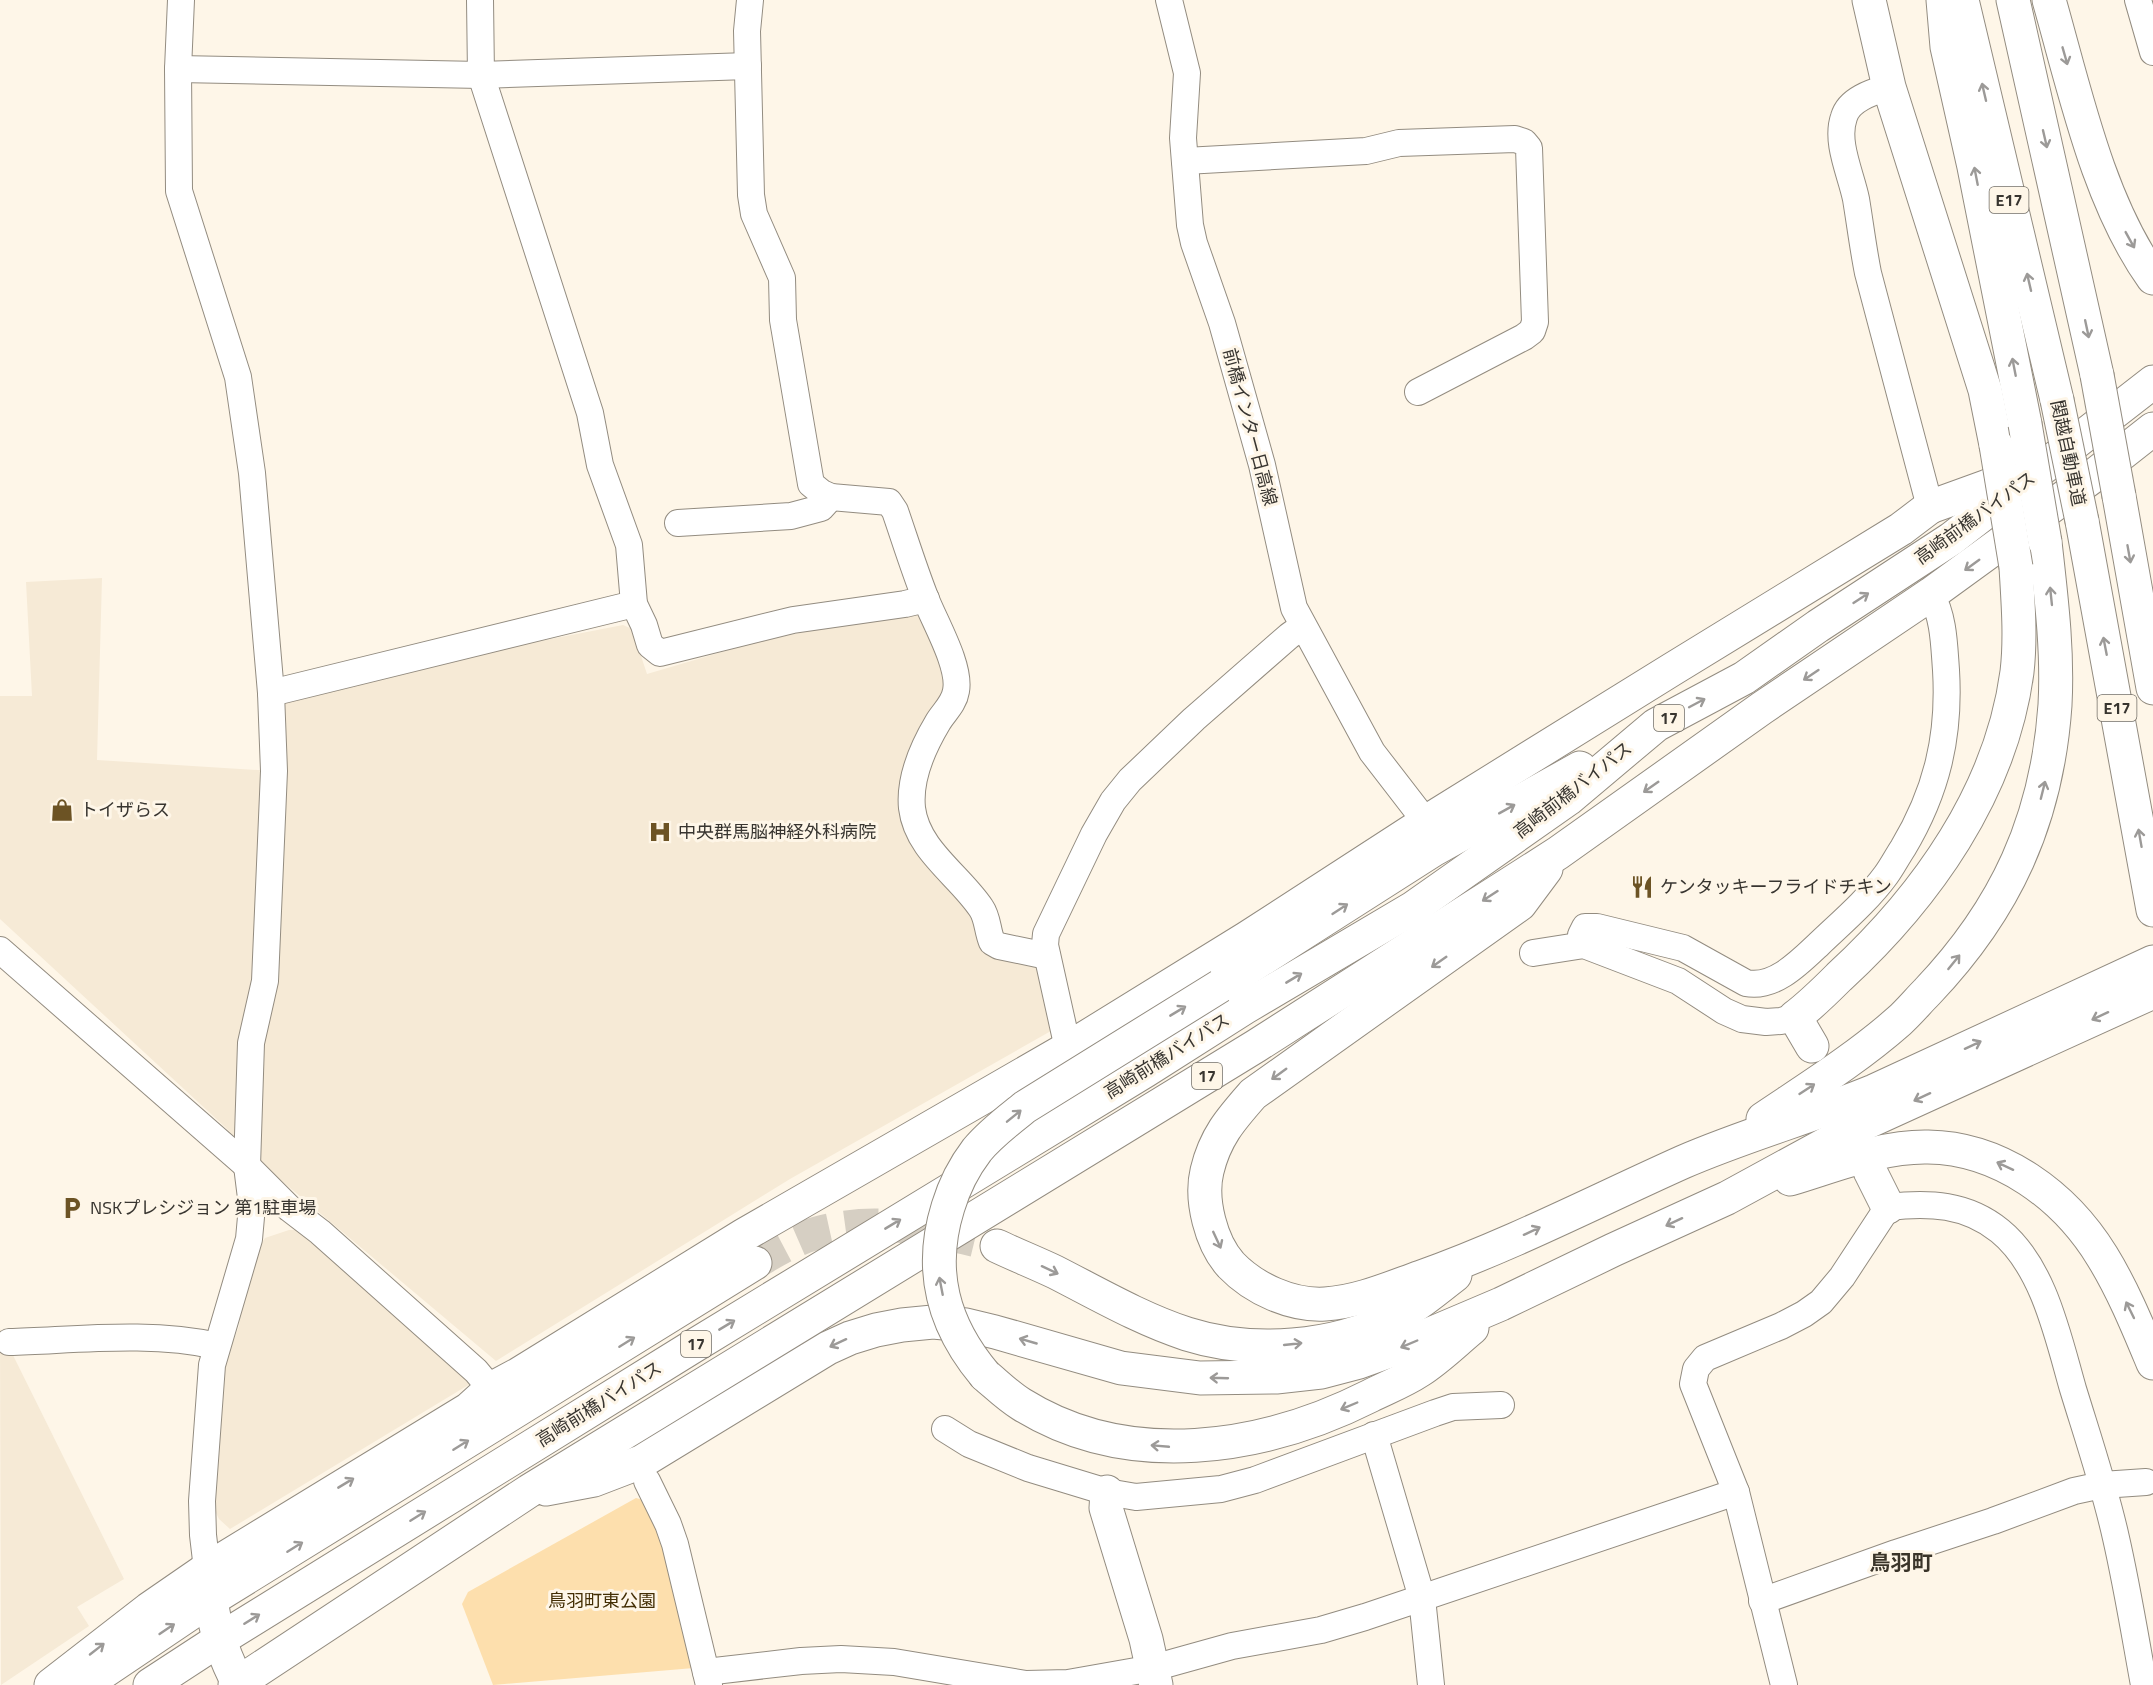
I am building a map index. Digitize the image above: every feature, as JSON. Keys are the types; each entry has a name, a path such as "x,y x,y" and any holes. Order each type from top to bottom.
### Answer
{"main road":[{"path":"1812,1046 1796,1017 1866,953 1911,902 1933,873 1980,793 2003,732 2017,672 2020,632 2016,567 1985,390 1889,87 1869,0"},
{"path":"1724,1144 1823,1079 1899,1020 1949,969 1983,925 2010,878 2030,832 2044,788 2055,696 2055,629 2045,542 2025,424 1974,167 1947,47 1942,0"},
{"name":"関越自動車道","path":"1962,0 2057,400 2082,521 2152,903"},
{"name":"E17","path":"2013,0 2097,375 2153,688"},
{"path":"2049,0 2084,122 2103,178 2125,231 2153,278"},
{"name":"高崎前橋バイパス","path":"150,1685 692,1347 1145,1071 1244,1008 1413,908 1568,799 1656,725 1744,678 1818,626 1951,539 2153,382"},
{"name":"高崎前橋バイパス","path":"237,1684 529,1491 1256,1046 1558,853 1762,708 1931,594 2092,477 2153,429"},
{"path":"84,1685 208,1584 469,1408 491,1389 744,1235 1072,1046 1247,938 1426,822 1901,529 1930,507 1988,486 2020,469 2078,432 2094,430"},
{"path":"1501,1304 1418,1372 1352,1405 1290,1429 1255,1438 1214,1444 1173,1447 1139,1444 1066,1426 1020,1404 986,1375 962,1344 953,1327 939,1272 940,1235 951,1196 962,1173 977,1151 997,1130 1025,1107 1433,850 1656,725"},
{"path":"1558,853 1520,904 1253,1094 1221,1133 1206,1173 1206,1198 1211,1226 1230,1264 1255,1283 1284,1298 1303,1303 1324,1304 1348,1301 1375,1294 1479,1256 1724,1144 1874,1091 2153,962"},
{"path":"529,1491 594,1480 641,1462 828,1348 850,1338 902,1325 933,1322 966,1325 1121,1368 1200,1378 1276,1377 1321,1372 1359,1362 1395,1350 1501,1304 1727,1198 1861,1125 2153,992"},
{"path":"1727,1198 1862,1158 1908,1148 1945,1148 2005,1164 2028,1178 2078,1223 2102,1256 2132,1312 2153,1364"},
{"path":"1870,1171 1888,1207"},
{"path":"997,1246 1113,1302 1187,1334 1259,1346 1324,1340 1377,1325 1413,1307 1479,1256"},
{"path":"51,1685 149,1609 208,1584 755,1263"},
{"path":"1107,1492 1106,1508 1154,1677"},
{"path":"208,1584 213,1621 237,1684"}],"street":[{"path":"181,0 178,69 179,191 238,377 252,473 271,693 274,771 266,970 251,1042 247,1166 252,1206 249,1239 212,1365 202,1501 208,1584"},
{"path":"480,0 481,75 590,413 600,465 629,544 634,604 650,645 660,653 793,620 926,599"},
{"path":"750,0 747,31 751,195 754,214 782,278 783,321 808,474 815,488 831,497 889,502 895,511 926,599 952,662 957,689 954,699 930,735 916,771 912,809 924,838 937,857 986,916 992,942 1035,956 1047,956"},
{"name":"前橋インター日高線","path":"1168,0 1186,73 1183,138 1190,225 1222,323 1262,465 1294,608 1372,752 1426,822"},
{"path":"2138,0 2153,52"},
{"path":"178,69 481,75 748,66"},
{"path":"1889,87 1868,94 1852,104 1844,114 1842,139 1856,200 1860,237 1868,273 1930,507"},
{"path":"1185,161 1366,151 1399,143 1515,139 1524,142 1529,148 1535,322 1532,331 1418,392"},
{"path":"678,523 791,516 821,508 831,497"},
{"path":"1584,945 1581,935 1585,927 1597,927 1683,948 1746,983 1763,984 1778,978 1842,923 1887,874 1933,787 1947,705 1940,613 1931,594"},
{"path":"271,693 634,604"},
{"path":"1072,1046 1065,1035 1047,956 1046,934 1094,834 1113,801 1130,780 1194,719 1303,626"},
{"path":"1887,874 1911,902"},
{"path":"1533,953 1584,945 1678,981 1724,1011 1742,1018 1773,1022 1796,1017"},
{"path":"0,950 247,1166 290,1209 320,1232 476,1371 491,1389"},
{"path":"1784,1685 1736,1492 1693,1384 1696,1369 1705,1358 1781,1326 1821,1302 1842,1277 1888,1207 1929,1205 1966,1210 2001,1232 2019,1250 2041,1287 2116,1537 2144,1685"},
{"path":"9,1342 131,1338 193,1341 217,1346"},
{"path":"945,1429 969,1444 994,1455 1107,1492 1136,1497 1221,1488 1255,1480 1453,1407 1501,1405"},
{"path":"1374,1435 1422,1598 1431,1685"},
{"path":"647,1481 675,1544 707,1678 801,1661 841,1659 894,1662 1006,1682 1045,1684 1154,1677 1232,1646 1322,1630 1365,1617 1736,1492"},
{"path":"1762,1601 2074,1491 2102,1485 2146,1482"}],"shaded area":[{"path":"102,578 97,760 274,771 281,709 291,697 452,658 623,625 632,629 647,674 749,644 817,629 921,614 937,648 946,687 904,794 975,913 985,952 1031,965 1044,972 1058,1027 790,1179 496,1361 258,1161 224,1126 0,919 0,696 32,696 26,582"},
{"path":"289,1230 299,1230 461,1366 470,1384 230,1529 219,1519 215,1511 222,1370 239,1326 241,1310 259,1247 265,1238"},
{"path":"0,1329 124,1579 77,1607 89,1626 1,1685"}],"green space":[{"name":"鳥羽町東公園","path":"636,1498 648,1501 662,1531 694,1668 493,1685 462,1604 468,1592"}],"tunnel":[{"path":"755,1263 785,1246 817,1233 863,1225 907,1227 997,1246"}],"place":[{"name":"トイザらス","path":"62,810"},
{"name":"中央群馬脳神経外科病院","path":"660,832"},
{"name":"ケンタッキーフライドチキン","path":"1642,887"},
{"name":"NSKプレシジョン 第1駐車場","path":"72,1208"}],"district":[{"name":"鳥羽町","path":"1901,1563"}]}
